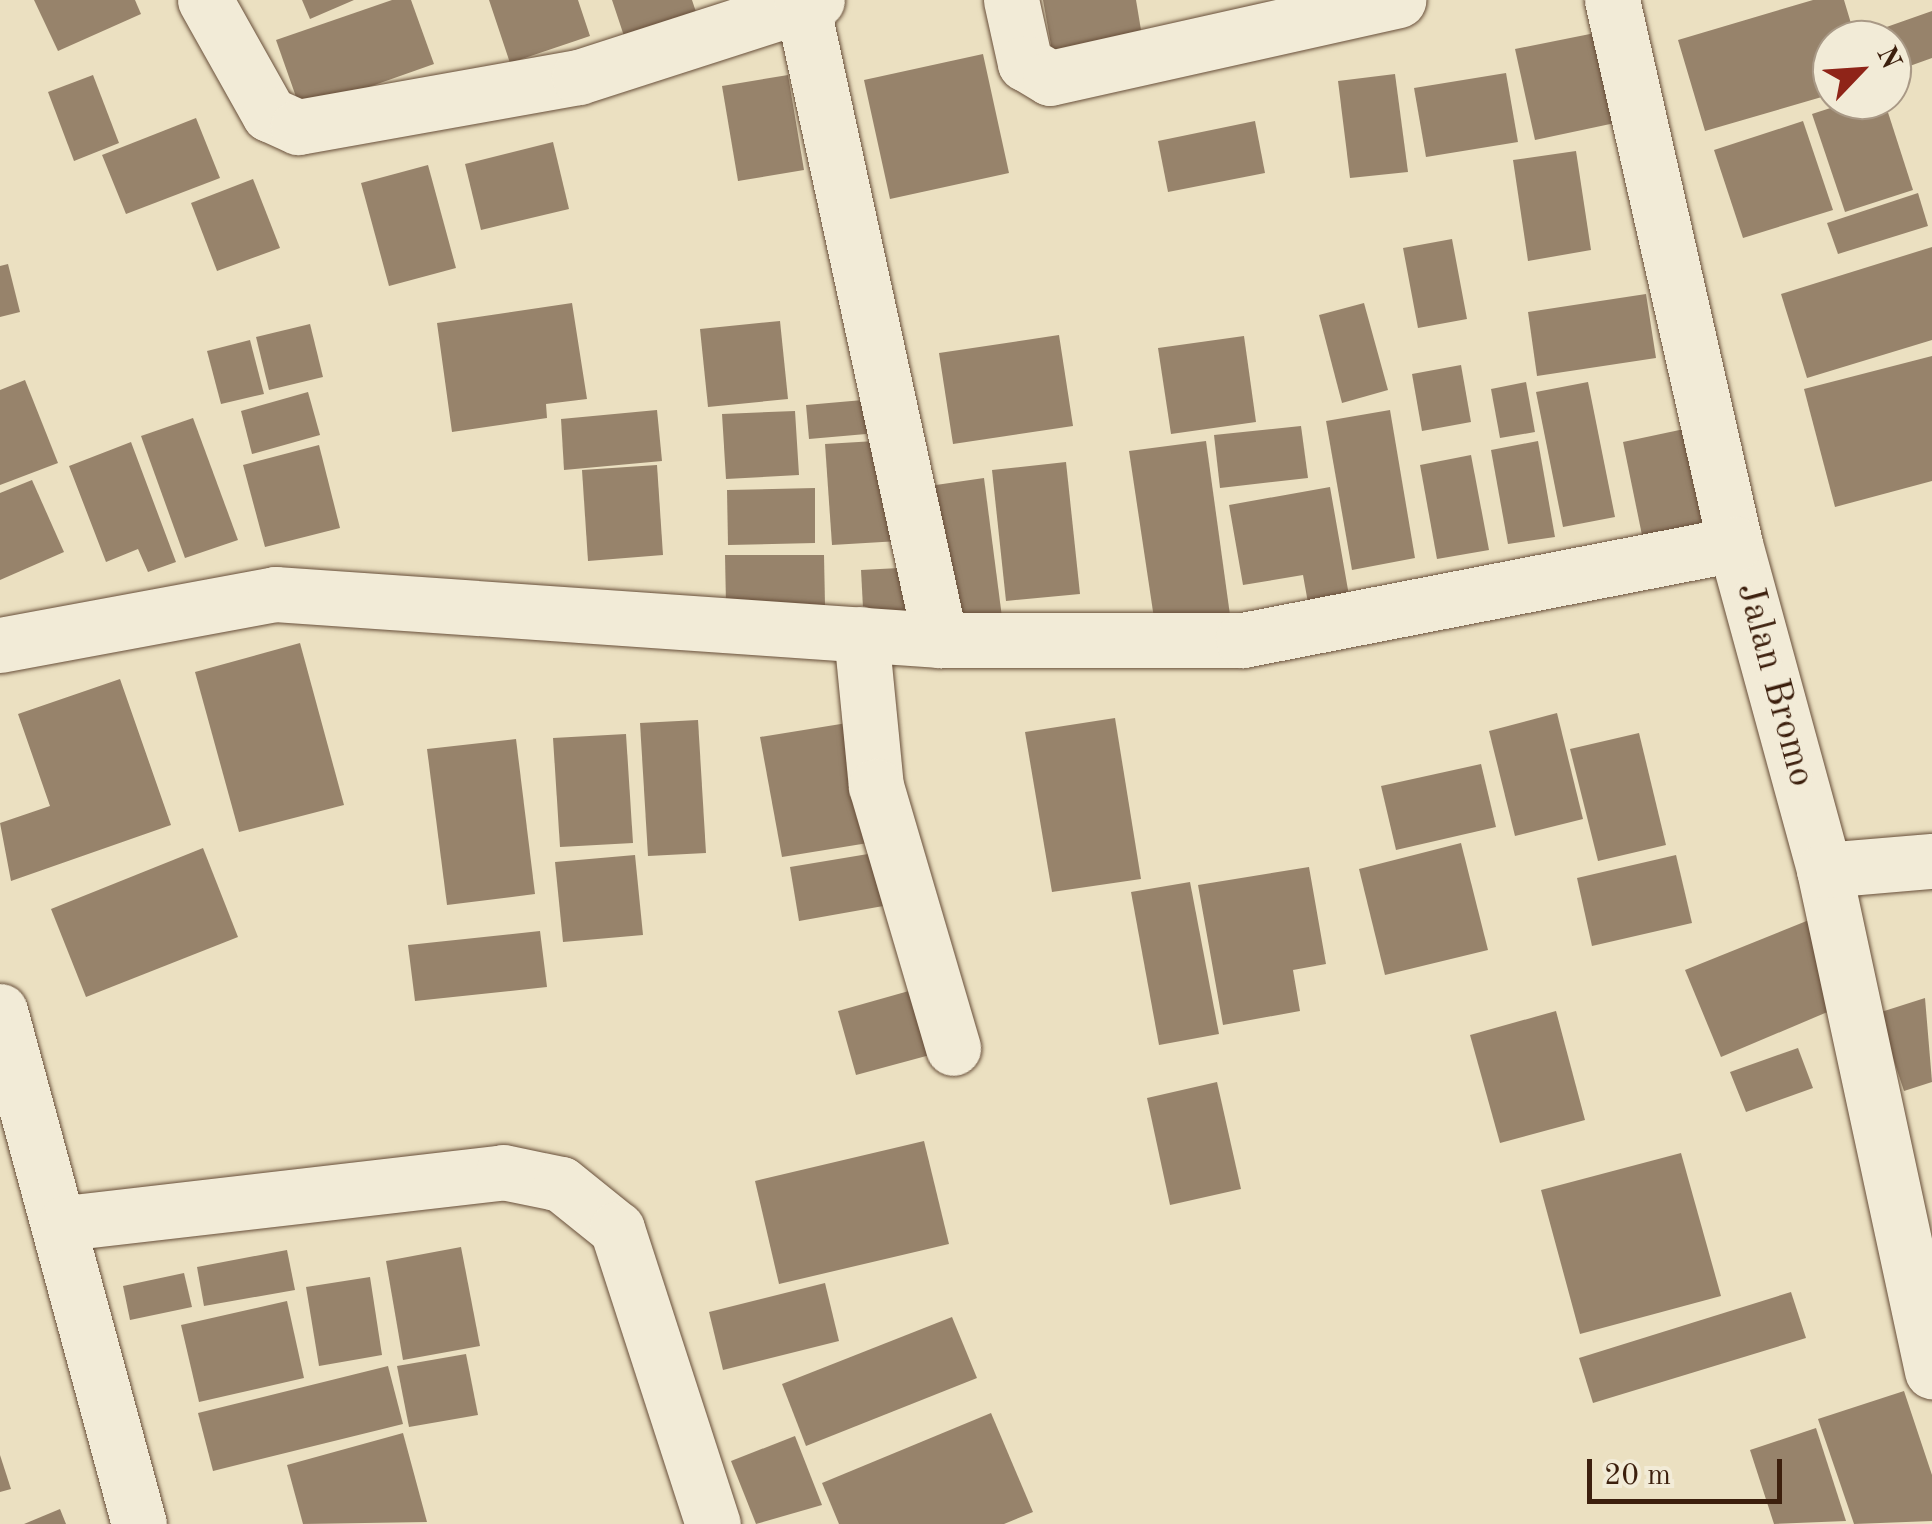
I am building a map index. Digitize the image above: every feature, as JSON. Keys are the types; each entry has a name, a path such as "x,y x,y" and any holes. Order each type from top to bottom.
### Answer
{"street":[{"path":"205,0 269,114 298,127 579,77 810,2 940,640"},
{"path":"1010,0 1025,63 1050,78 1398,0"},
{"name":"Jalan Bromo","path":"1612,0 1735,544 1824,870 1932,1372"},
{"path":"0,646 275,594 940,640 1243,640 1735,544"},
{"path":"862,634 876,786 954,1048"},
{"path":"1824,870 1932,861"},
{"path":"0,1011 65,1223 139,1524"},
{"path":"65,1223 503,1172 561,1184 588,1197 618,1229 713,1524"}],"building":[{"path":"34,0 135,0 141,14 58,51"},
{"path":"302,0 354,0 310,19"},
{"path":"392,0 411,0 434,64 301,111 276,40"},
{"path":"489,0 578,0 590,36 510,63"},
{"path":"612,0 692,0 703,33 631,57"},
{"path":"1043,0 1136,0 1142,36 1052,51"},
{"path":"1813,0 1844,0 1850,20 1812,20 1812,100 1705,131 1678,40"},
{"path":"1932,11 1932,58 1912,65 1912,20 1906,20"},
{"path":"1595,33 1615,123 1535,140 1515,49"},
{"path":"983,54 1009,173 890,199 864,80"},
{"path":"1506,73 1518,142 1426,157 1414,88"},
{"path":"1395,74 1408,172 1350,178 1338,81"},
{"path":"93,75 119,143 74,161 48,92"},
{"path":"788,75 804,170 738,181 722,86"},
{"path":"196,118 220,178 126,214 102,155"},
{"path":"1814,120 1890,120 1913,190 1845,212"},
{"path":"1255,121 1265,173 1168,192 1158,141"},
{"path":"1803,121 1833,210 1743,238 1714,150"},
{"path":"553,142 569,209 481,230 465,164"},
{"path":"1576,151 1591,250 1528,261 1513,160"},
{"path":"428,165 456,268 389,286 361,183"},
{"path":"253,179 280,248 217,271 191,203"},
{"path":"1918,193 1928,226 1838,254 1827,223"},
{"path":"1452,239 1467,319 1418,328 1403,248"},
{"path":"1932,247 1932,340 1807,378 1781,294"},
{"path":"8,264 20,312 0,317 0,266"},
{"path":"1646,294 1656,358 1537,376 1528,312"},
{"path":"572,303 587,399 546,404 547,418 452,432 437,323"},
{"path":"1364,303 1388,390 1342,403 1319,315"},
{"path":"780,321 788,399 708,407 700,329"},
{"path":"310,324 323,377 269,390 256,337"},
{"path":"1059,335 1073,426 953,444 939,353"},
{"path":"1244,336 1256,422 1171,434 1158,348"},
{"path":"250,340 264,394 221,404 207,351"},
{"path":"1932,356 1932,481 1835,507 1804,389"},
{"path":"1461,365 1471,422 1422,431 1412,374"},
{"path":"25,380 58,463 0,485 0,390"},
{"path":"1526,382 1535,432 1500,438 1491,389"},
{"path":"1588,382 1615,517 1563,527 1536,392"},
{"path":"308,392 320,435 252,454 241,411"},
{"path":"886,398 889,432 809,439 806,405"},
{"path":"657,410 662,461 564,470 561,419"},
{"path":"1390,410 1415,558 1352,570 1326,421"},
{"path":"795,411 799,475 726,479 722,414"},
{"path":"193,418 238,540 185,558 141,436"},
{"path":"1301,426 1308,478 1220,488 1214,435"},
{"path":"1689,428 1712,531 1644,545 1623,442"},
{"path":"892,440 899,541 832,545 825,444"},
{"path":"1206,441 1230,615 1155,625 1129,451"},
{"path":"1538,441 1555,537 1508,544 1491,450"},
{"path":"131,442 176,562 148,572 138,549 106,562 69,466"},
{"path":"319,445 340,528 265,547 243,465"},
{"path":"1471,455 1489,550 1437,559 1420,465"},
{"path":"1066,462 1080,594 1006,601 992,470"},
{"path":"657,465 663,555 588,561 582,470"},
{"path":"984,478 1003,625 948,632 929,486"},
{"path":"32,480 64,552 0,580 0,493"},
{"path":"1330,487 1351,607 1310,614 1303,575 1243,585 1229,505"},
{"path":"815,488 815,543 728,545 727,490"},
{"path":"725,555 824,555 825,605 726,605"},
{"path":"918,567 921,624 864,627 861,570"},
{"path":"300,643 344,805 239,832 195,672"},
{"path":"120,679 171,825 11,881 0,823 50,806 18,714"},
{"path":"1557,713 1583,819 1515,836 1489,731"},
{"path":"1115,718 1141,879 1052,892 1025,732"},
{"path":"698,720 706,853 648,856 640,723"},
{"path":"847,723 868,843 782,857 760,737"},
{"path":"1639,733 1666,845 1598,861 1570,749"},
{"path":"626,734 633,843 560,847 553,738"},
{"path":"516,739 535,894 447,905 427,749"},
{"path":"1481,764 1496,827 1396,850 1381,786"},
{"path":"1461,843 1488,950 1385,975 1359,869"},
{"path":"203,848 238,937 86,997 51,909"},
{"path":"880,852 889,905 799,921 790,867"},
{"path":"635,855 643,935 563,942 555,862"},
{"path":"1676,855 1692,923 1592,946 1577,878"},
{"path":"1309,867 1326,964 1293,970 1300,1011 1223,1025 1198,885"},
{"path":"1190,882 1219,1034 1159,1045 1131,892"},
{"path":"1809,920 1844,1005 1721,1057 1685,970"},
{"path":"540,931 547,987 415,1001 408,945"},
{"path":"923,987 941,1052 856,1075 838,1011"},
{"path":"1925,998 1932,1082 1904,1091 1878,1013"},
{"path":"1556,1011 1585,1120 1500,1143 1470,1035"},
{"path":"1798,1048 1813,1088 1746,1112 1730,1072"},
{"path":"1217,1082 1241,1189 1170,1205 1147,1098"},
{"path":"924,1141 949,1244 779,1284 755,1181"},
{"path":"1681,1153 1721,1296 1580,1334 1541,1190"},
{"path":"461,1247 480,1346 403,1360 386,1261"},
{"path":"287,1250 295,1290 204,1306 197,1267"},
{"path":"184,1273 192,1307 130,1320 123,1286"},
{"path":"370,1277 382,1355 319,1366 306,1287"},
{"path":"825,1283 839,1341 723,1370 709,1312"},
{"path":"1791,1292 1806,1338 1593,1403 1579,1358"},
{"path":"287,1301 304,1378 199,1402 181,1325"},
{"path":"952,1317 977,1378 806,1446 782,1384"},
{"path":"466,1354 478,1415 409,1427 397,1366"},
{"path":"388,1366 403,1424 213,1471 198,1413"},
{"path":"1904,1391 1932,1475 1932,1521 1854,1524 1818,1419"},
{"path":"991,1413 1033,1512 1004,1524 839,1524 822,1483"},
{"path":"1816,1428 1846,1521 1774,1524 1750,1450"},
{"path":"403,1433 427,1522 303,1524 287,1465"},
{"path":"795,1436 822,1505 756,1524 731,1461"},
{"path":"0,1455 11,1489 0,1492"},
{"path":"60,1509 66,1524 24,1524"}]}
